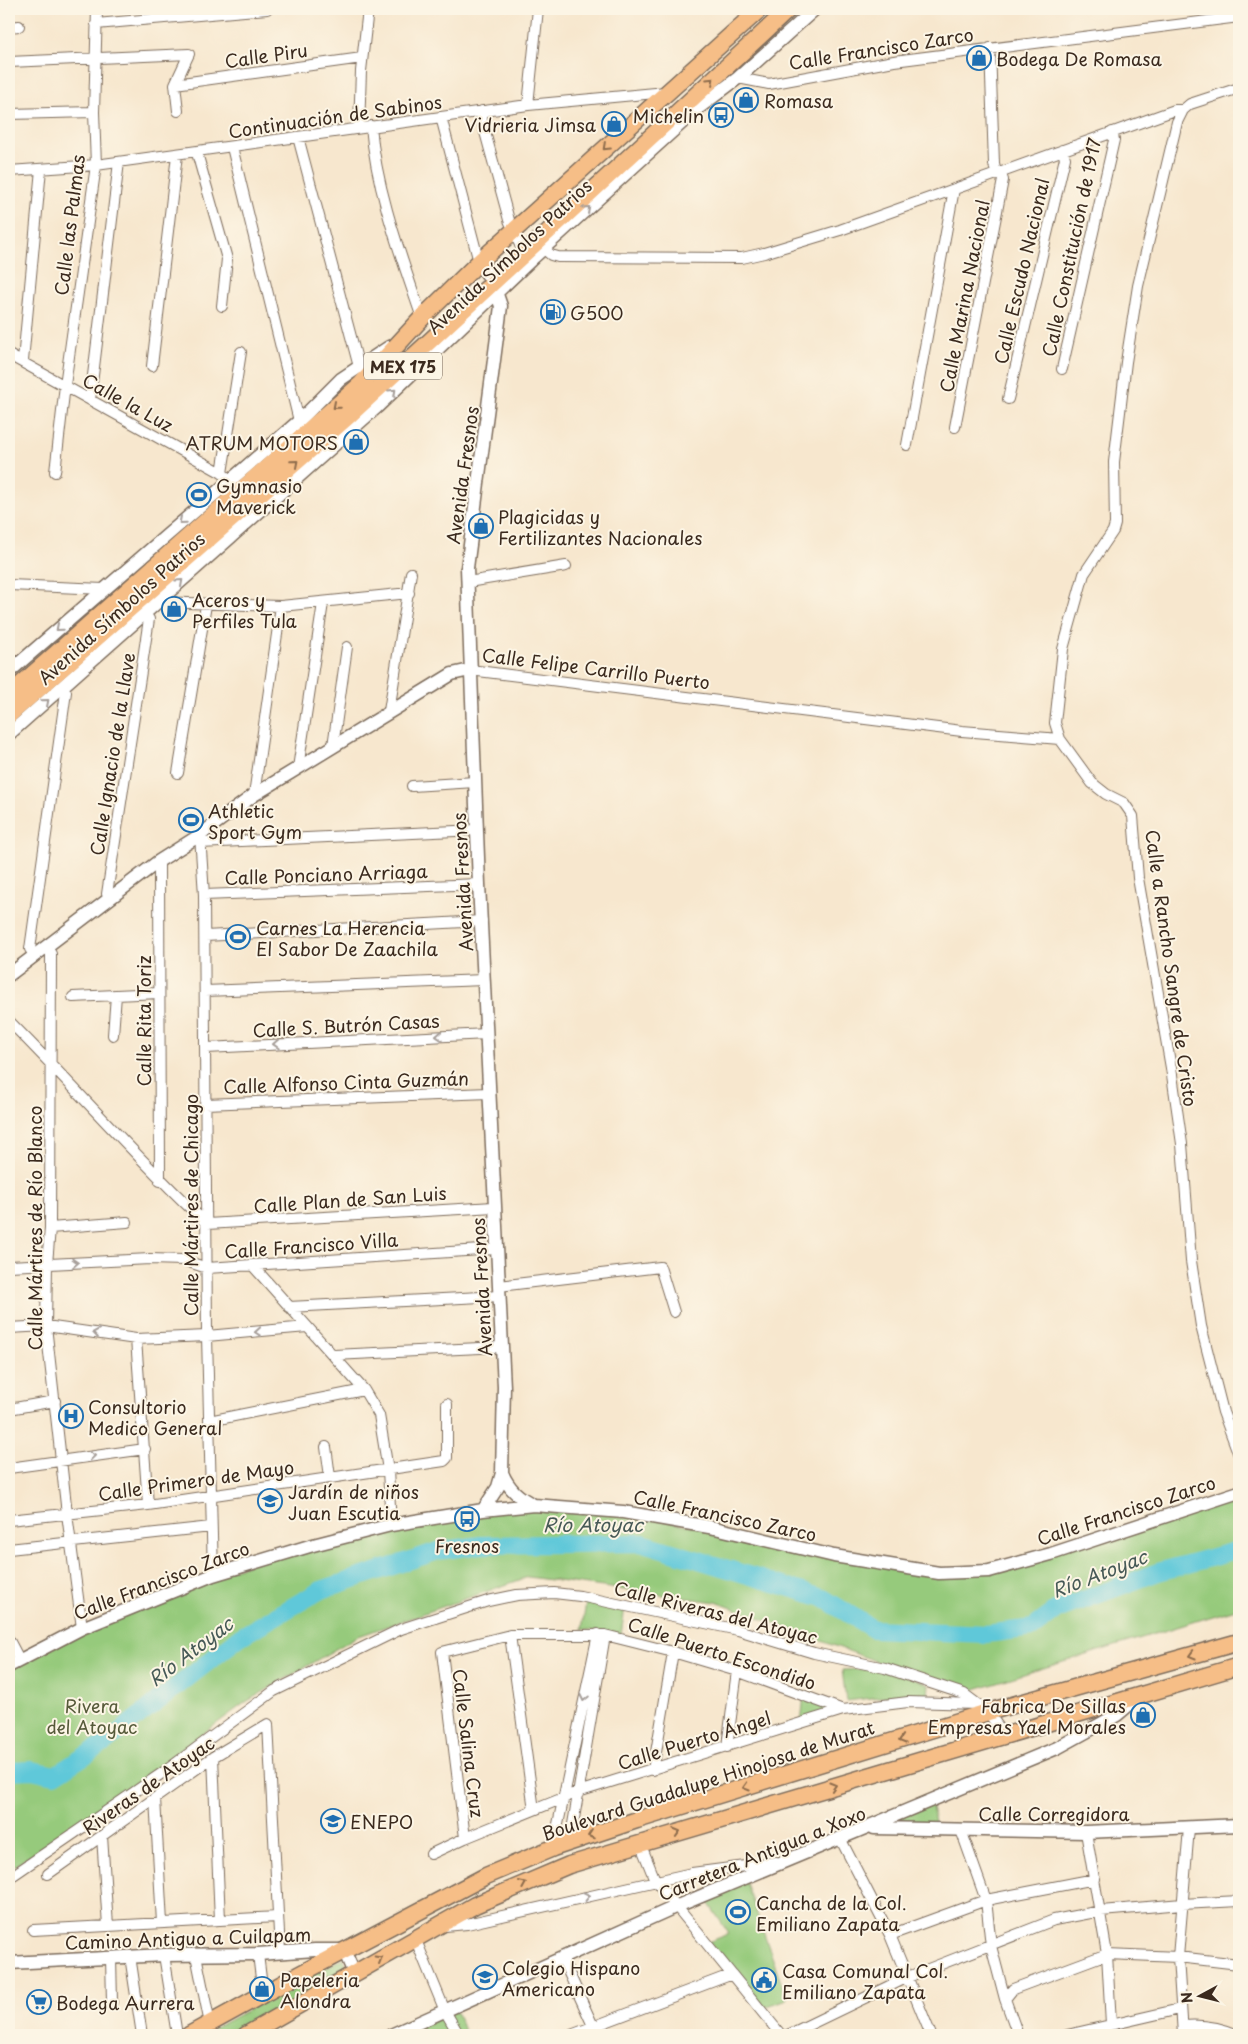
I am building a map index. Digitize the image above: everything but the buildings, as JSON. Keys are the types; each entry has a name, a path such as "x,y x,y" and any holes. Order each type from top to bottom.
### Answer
{"main road":[{"name":"Avenida Símbolos Patrios","path":"9,695 360,384 422,318 479,262 666,92 744,16 760,9"},
{"name":"Avenida Símbolos Patrios","path":"9,715 495,288 524,254 789,9"},
{"path":"351,414 376,407"},
{"name":"Boulevard Guadalupe Hinojosa de Murat","path":"189,2035 344,1950 486,1876 570,1842 983,1708 1239,1642"},
{"path":"246,2035 476,1905 569,1865 1239,1666"}],"street":[{"name":"Calle las Palmas","path":"55,472 65,385 96,165 94,112 97,9"},
{"path":"96,24 267,9"},
{"path":"359,128 362,58 368,9"},
{"path":"528,105 538,9"},
{"name":"Avenida Símbolos Patrios","path":"9,734 376,407 486,305 495,288 544,249 697,109 738,78 815,9"},
{"name":"Calle Francisco Zarco","path":"738,78 769,84 894,61 1239,17"},
{"name":"Calle Marina Nacional","path":"955,426 1003,180 994,164 990,48"},
{"path":"9,62 189,54 175,84 178,110"},
{"name":"Calle Piru","path":"175,84 362,58"},
{"path":"544,249 551,255 558,257 742,258 840,230 1112,132 1175,110 1183,110 1190,104 1239,88"},
{"name":"Continuación de Sabinos","path":"9,171 96,165 528,105 666,92"},
{"name":"Calle a Rancho Sangre de Cristo","path":"1183,110 1175,131 1138,286 1126,362 1114,462 1115,524 1084,574 1063,649 1055,722 1060,739 1092,783 1106,794 1124,803 1133,816 1138,878 1171,1068 1180,1136 1191,1261 1200,1326 1223,1412 1239,1455"},
{"path":"482,111 482,121 509,220 524,254"},
{"path":"9,114 94,112"},
{"path":"440,117 479,262 495,288"},
{"path":"371,126 373,152 397,246 422,318"},
{"name":"Calle Constitución de 1917","path":"1062,369 1114,140 1112,132"},
{"path":"298,137 359,367"},
{"path":"232,147 299,421"},
{"name":"Calle Escudo Nacional","path":"1008,399 1064,158 1062,150"},
{"path":"197,152 228,259 222,306"},
{"path":"152,366 177,155"},
{"path":"90,400 119,162"},
{"path":"23,362 41,169"},
{"path":"907,445 954,189"},
{"name":"Avenida Fresnos","path":"483,1510 498,1486 502,1473 504,1387 494,1206 488,1034 479,884 467,568 501,317 501,306 495,288"},
{"name":"Avenida Símbolos Patrios","path":"9,672 104,589 226,476 299,421 341,379 408,334"},
{"path":"226,476 241,352"},
{"name":"Calle la Luz","path":"9,355 226,476"},
{"path":"468,582 566,566"},
{"path":"389,711 411,573"},
{"path":"9,585 104,589"},
{"path":"158,602 281,606 409,593"},
{"path":"298,768 323,603"},
{"path":"178,772 206,605"},
{"path":"254,795 281,606"},
{"name":"Calle Ignacio de la Llave","path":"110,899 107,894 149,619 145,614"},
{"path":"333,746 347,647"},
{"name":"Calle Felipe Carrillo Puerto","path":"9,975 159,860 200,839 254,795 452,674 470,670 962,731 1060,739"},
{"path":"34,956 30,949 66,692 62,688"},
{"path":"412,786 475,782"},
{"path":"200,839 478,830"},
{"name":"Calle Mártires de Chicago","path":"200,839 205,936 207,1336 213,1575"},
{"name":"Calle Rita Toriz","path":"159,860 160,1181"},
{"name":"Calle Ponciano Arriaga","path":"204,895 479,884"},
{"path":"205,936 482,921"},
{"name":"Calle Mártires de Río Blanco","path":"47,947 51,954 50,1228 47,1264 46,1326 82,1628"},
{"path":"205,991 484,980"},
{"path":"73,997 159,993"},
{"path":"114,1035 116,995"},
{"path":"9,1022 50,1062 160,1181 207,1224"},
{"name":"Calle S. Butrón Casas","path":"206,1048 488,1034"},
{"name":"Calle Alfonso Cinta Guzmán","path":"205,1104 489,1092"},
{"name":"Calle Plan de San Luis","path":"207,1224 494,1206"},
{"path":"50,1228 127,1222"},
{"name":"Calle Francisco Villa","path":"9,1266 183,1260 207,1268 496,1249"},
{"path":"253,1266 364,1390 379,1415 388,1470 391,1525"},
{"path":"289,1307 499,1291 660,1267 674,1312"},
{"path":"9,1328 46,1326 136,1339 207,1336 306,1327"},
{"path":"136,1339 148,1505"},
{"path":"334,1355 502,1347"},
{"path":"209,1421 364,1390"},
{"path":"9,1409 55,1401"},
{"name":"Calle Primero de Mayo","path":"9,1520 148,1505 444,1461 447,1458 447,1404"},
{"path":"326,1446 330,1477"},
{"path":"9,1468 145,1449"},
{"path":"502,1473 512,1491 520,1498 534,1505"},
{"name":"Calle Francisco Zarco","path":"14,1663 82,1628 213,1575 313,1545 391,1525 483,1510 534,1505 632,1514 714,1528 834,1556 939,1573 989,1571 1042,1556 1239,1492"},
{"path":"9,1549 211,1527"},
{"name":"Calle Riveras del Atoyac","path":"9,1878 168,1769 274,1691 401,1629 488,1601 517,1595 554,1593 580,1596 738,1630 814,1653 885,1668 964,1694 983,1708 1004,1735"},
{"path":"570,1842 602,1634"},
{"path":"554,1848 563,1798 602,1634"},
{"name":"Calle Puerto Escondido","path":"442,1652 510,1635 602,1634 737,1671 843,1710"},
{"path":"510,1635 534,1810"},
{"path":"9,1640 14,1663"},
{"name":"Calle Salina Cruz","path":"442,1652 465,1838"},
{"path":"653,1770 673,1652"},
{"path":"727,1747 737,1671"},
{"name":"Carretera Antigua a Xoxo","path":"391,2035 675,1907 1057,1748 1117,1715 1141,1695"},
{"name":"Calle Puerto Ángel","path":"431,1854 465,1838 578,1792 843,1710 908,1702 983,1708"},
{"name":"Riveras de Atoyac","path":"48,1874 213,1757 268,1724 278,1917"},
{"path":"213,1757 220,1920"},
{"path":"155,1798 162,1923"},
{"name":"Calle Corregidora","path":"869,1827 1086,1832 1189,1828 1215,1824 1239,1825"},
{"path":"1189,1828 1178,1957 1180,2009 1183,2031 1205,2026 1238,2035"},
{"path":"961,1830 986,1900 991,1946 1005,1999 1018,2035"},
{"path":"1086,1832 1107,1954 1111,2024"},
{"path":"102,1836 108,1926"},
{"path":"840,1838 890,1935 931,2035"},
{"path":"640,1843 655,1880 730,1975 781,2035"},
{"path":"436,1927 467,1924 655,1880 692,1873 784,1861"},
{"path":"890,1935 986,1900 1095,1879"},
{"path":"788,2035 908,1977 1054,1920 1101,1911 1239,1901"},
{"path":"33,1930 278,1917 280,1952"},
{"path":"415,1938 445,2011 459,2035"},
{"path":"344,1950 354,1973"},
{"name":"Camino Antiguo a Cuilapam","path":"9,1963 130,1956 258,1954 344,1950"},
{"path":"258,1954 263,1995"},
{"path":"1005,1999 1013,1989 1107,1954 1178,1957 1239,1964"},
{"path":"164,1955 177,2035"},
{"path":"196,1955 210,2024"},
{"path":"130,1956 142,2035"},
{"path":"111,1958 112,2002"},
{"path":"562,1958 594,2028"},
{"path":"571,2035 594,2028 730,1975"},
{"path":"1067,2035 1180,2009"}],"green space":[{"name":"Rivera del Atoyac","path":"1239,1496 1239,1608 962,1693 716,1602 528,1577 356,1637 246,1702 134,1784 9,1870 9,1667 213,1575 313,1545 483,1510 623,1512 887,1566 989,1571"},
{"path":"586,1602 625,1607 621,1635 582,1629"},
{"path":"885,1668 929,1684 928,1697 889,1696 846,1701 842,1670"},
{"path":"804,1692 843,1710 801,1726"},
{"path":"930,1798 937,1832 860,1829"},
{"path":"745,1880 787,1999 765,2007 708,1942 729,1934 705,1898"},
{"path":"343,1958 351,1972 240,2035 202,2035"},
{"path":"452,2002 466,2035 376,2035"}],"waterway":[{"name":"Río Atoyac","path":"9,1771 32,1770 55,1775 105,1743 240,1637 321,1590 438,1551 481,1545 643,1543 823,1598 873,1629 986,1634 1033,1628 1057,1610 1158,1572 1239,1550"}],"place":[{"name":"Bodega De Romasa","path":"979,58"},
{"name":"Romasa","path":"746,100"},
{"name":"Michelin","path":"721,115"},
{"name":"Vidrieria Jimsa","path":"614,124"},
{"name":"G500","path":"553,312"},
{"name":"ATRUM MOTORS","path":"356,442"},
{"name":"Gymnasio Maverick","path":"199,495"},
{"name":"Plagicidas y Fertilizantes Nacionales","path":"481,526"},
{"name":"Aceros y Perfiles Tula","path":"174,609"},
{"name":"Athletic Sport Gym","path":"191,820"},
{"name":"Carnes La Herencia El Sabor De Zaachila","path":"238,937"},
{"name":"Consultorio Medico General","path":"71,1416"},
{"name":"Jardín de niños Juan Escutia","path":"270,1501"},
{"name":"Fresnos","path":"467,1519"},
{"name":"Fabrica De Sillas Empresas Yael Morales","path":"1143,1715"},
{"name":"ENEPO","path":"333,1821"},
{"name":"Cancha de la Col. Emiliano Zapata","path":"738,1912"},
{"name":"Colegio Hispano Americano","path":"485,1977"},
{"name":"Casa Comunal Col. Emiliano Zapata","path":"764,1980"},
{"name":"Papeleria Alondra","path":"262,1989"},
{"name":"Bodega Aurrera","path":"39,2002"}]}
